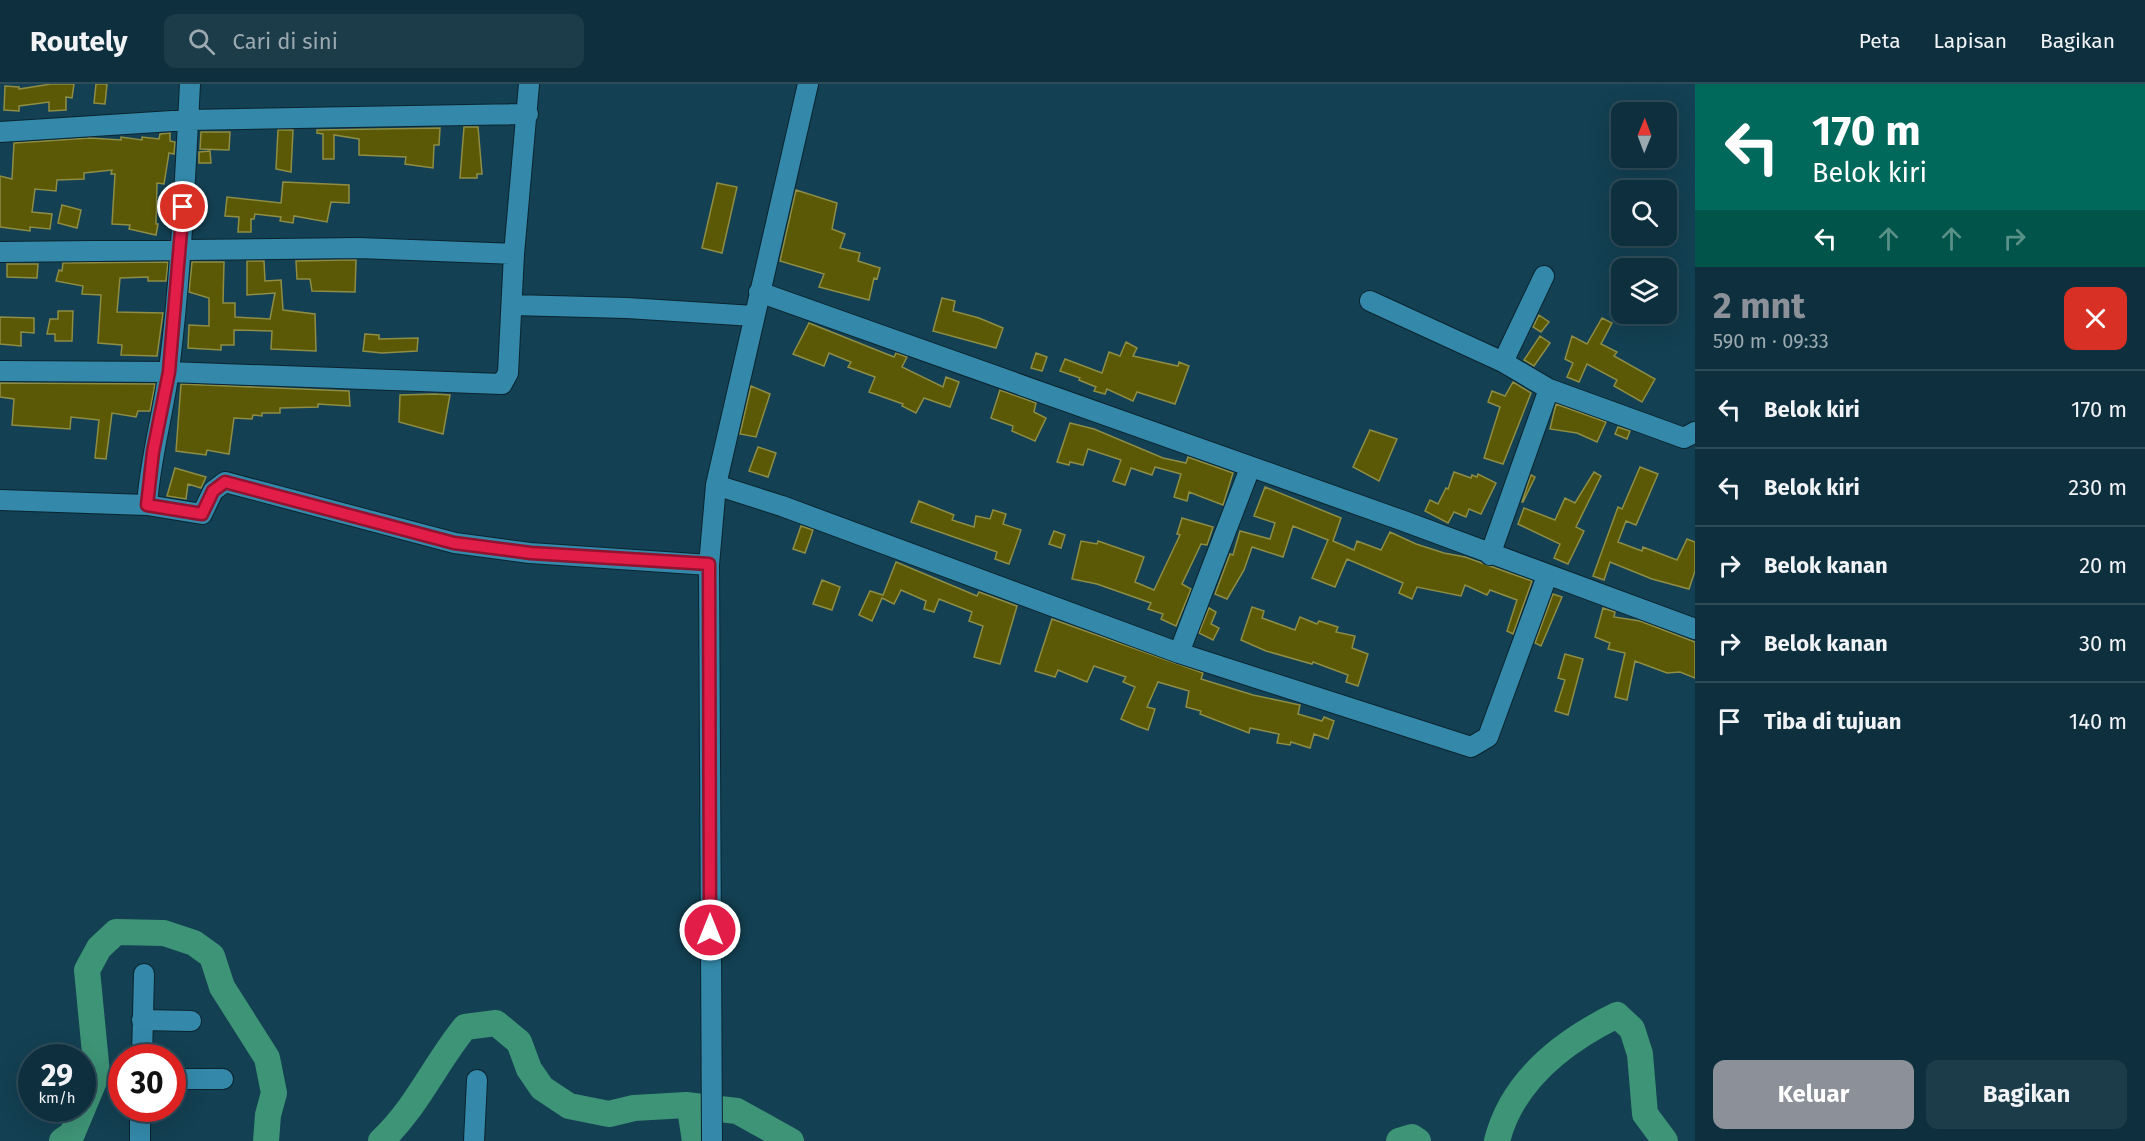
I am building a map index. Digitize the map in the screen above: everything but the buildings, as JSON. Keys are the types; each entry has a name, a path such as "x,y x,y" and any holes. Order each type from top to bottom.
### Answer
{"street":[{"path":"147,505 153,452 169,372 181,250 190,84"},
{"path":"0,372 169,372 493,386 502,384 508,373 514,254 529,84"},
{"path":"712,1141 709,564 716,485 808,84"},
{"path":"0,132 188,120 528,114"},
{"path":"0,252 359,248 514,254"},
{"path":"1503,362 1544,276"},
{"path":"759,292 1401,520 1490,555 1695,629"},
{"path":"1370,301 1503,362 1549,389 1684,438 1695,432"},
{"path":"512,305 627,308 754,316"},
{"path":"1490,555 1549,389"},
{"path":"1179,653 1250,468"},
{"path":"0,500 147,505 202,514 213,491 225,482 454,543 531,553 709,564"},
{"path":"716,485 782,506 1179,653 1471,747 1488,737 1547,576"},
{"path":"142,1044 144,974"},
{"path":"142,1020 191,1021"},
{"path":"186,1079 223,1079"},
{"path":"474,1141 477,1080"},
{"path":"140,1141 141,1122"}],"waterway":[{"path":"62,1141 72,1134 97,1074 87,970 99,948 116,932 164,933 194,943 212,956 222,987 267,1058 274,1093 268,1115 266,1141"},
{"path":"1497,1141 1504,1119 1515,1100 1543,1065 1578,1037 1617,1015 1632,1029 1640,1054 1645,1114 1665,1141"},
{"path":"381,1141 416,1100 465,1027 496,1023 519,1042 529,1069 542,1088 569,1106 609,1114 634,1108 686,1105 737,1111 791,1141"},
{"path":"686,1105 691,1115 695,1141"},
{"path":"1399,1141 1412,1137 1418,1141"}],"route":[{"path":"183,207 169,372 153,452 147,505 202,514 205,512 213,491 225,482 454,543 531,553 709,564 710,930"}]}
